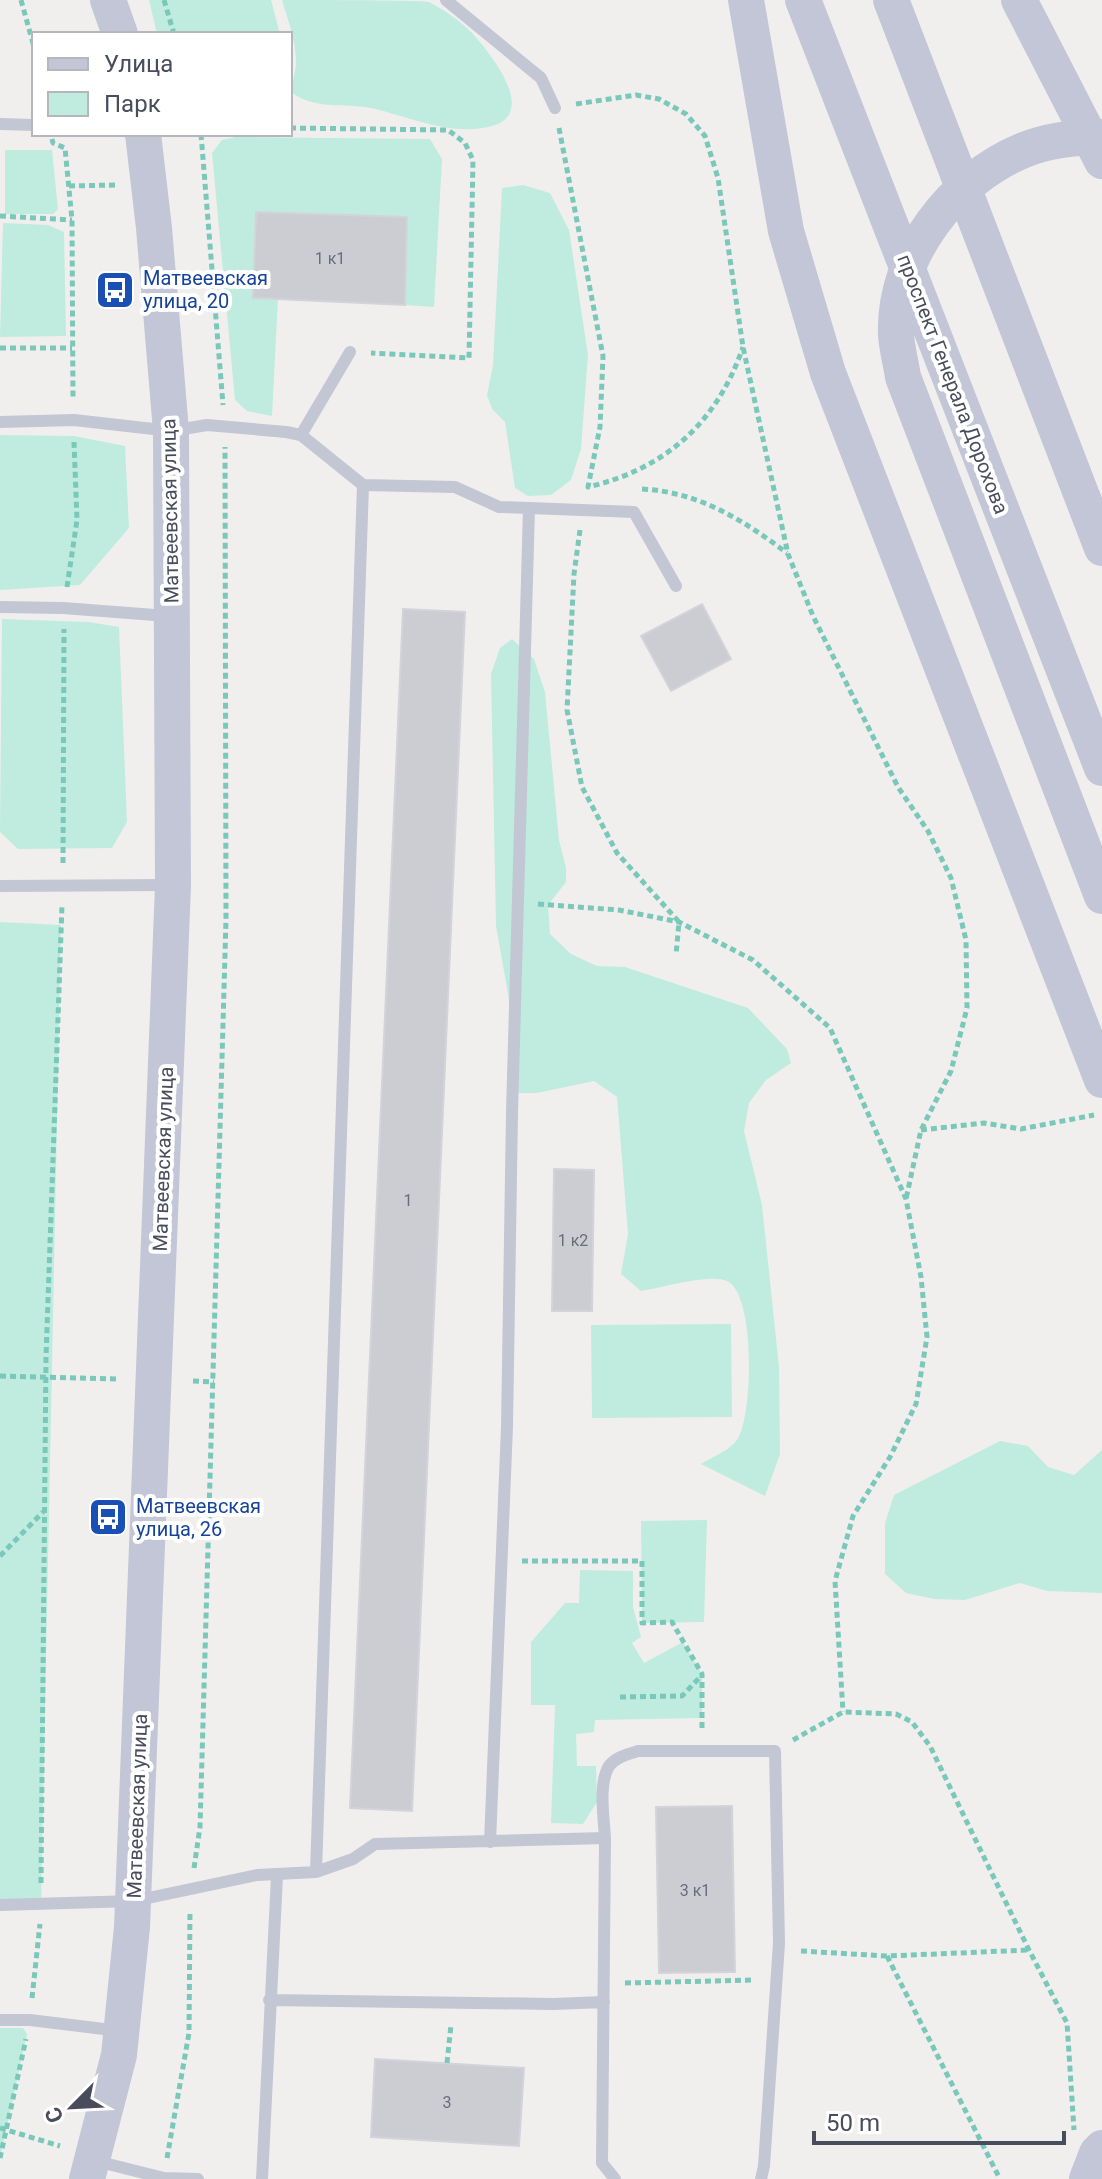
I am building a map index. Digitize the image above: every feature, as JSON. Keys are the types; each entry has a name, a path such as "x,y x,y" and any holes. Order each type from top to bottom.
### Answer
{"main road":[{"path":"108,0 119,32"},
{"path":"746,0 786,231 828,373 1102,1080"},
{"name":"проспект Генерала Дорохова","path":"803,0 1102,768"},
{"path":"891,0 1102,548"},
{"path":"1019,0 1102,161"},
{"name":"Матвеевская улица","path":"90,2170 119,2055 134,1901 173,885 171,431 143,136"},
{"path":"1102,137 1076,137 1026,149 996,163 971,181 923,235 910,262 900,297 896,334 903,377 1102,896"},
{"path":"1087,2179 1097,2153 1088,2141"}],"lane":[{"path":"446,0 541,78 555,108"},
{"path":"0,124 32,125"},
{"path":"301,435 350,352"},
{"path":"0,422 74,420 171,431 207,425 301,435 363,485 455,487 499,507 634,512 676,586"},
{"path":"316,1872 363,485"},
{"path":"490,1842 502,1561 529,508"},
{"path":"0,607 172,616"},
{"path":"0,886 173,885"},
{"path":"615,2179 602,2163 604,1788 609,1766 621,1756 638,1751 775,1751 779,1943 761,2179"},
{"path":"0,1905 134,1901 257,1875 316,1872 353,1859 375,1844 605,1838"},
{"path":"262,2179 277,1876"},
{"path":"269,2000 604,2002"},
{"path":"0,2020 30,2020 122,2031"},
{"path":"90,2170 198,2179"}],"path":[{"path":"21,0 32,40"},
{"path":"164,0 173,32"},
{"path":"676,955 679,922 617,853 582,787 567,710 574,574 600,427 603,356 555,108 636,95 659,99 686,114 705,136 718,178 743,347 788,554 813,616 891,773 928,831 951,878 966,940 967,1008 951,1071 921,1130 906,1199"},
{"path":"292,128 448,130 465,143 473,160 469,358 350,352"},
{"path":"0,2158 3,2128 30,2020 41,1906 43,1512 63,885 63,608 77,520 72,220 65,148 53,143 52,136"},
{"path":"164,2178 189,2033 191,1887 200,1827 226,919 225,428 201,136"},
{"path":"69,186 119,184"},
{"path":"0,216 72,220"},
{"path":"588,487 615,481 640,470 683,442 717,403 733,378 743,347"},
{"path":"0,348 72,348"},
{"path":"588,487 619,488"},
{"path":"635,489 688,498 721,508 788,554"},
{"path":"519,904 619,910 679,922 753,960 830,1028 906,1199 921,1277 927,1337 916,1404 890,1457 853,1516 835,1581 843,1712"},
{"path":"921,1130 984,1123 1021,1129 1094,1115"},
{"path":"0,1376 119,1379"},
{"path":"193,1381 214,1382"},
{"path":"0,1556 43,1512"},
{"path":"502,1561 642,1561 642,1623 672,1622 702,1674 702,1752"},
{"path":"620,1697 682,1696 702,1674"},
{"path":"775,1751 843,1712 896,1714 912,1722 930,1746 1067,2023 1088,2141"},
{"path":"801,1951 887,1956 1029,1950"},
{"path":"887,1956 1000,2179"},
{"path":"604,1984 760,1980"},
{"path":"447,2063 453,2002"},
{"path":"3,2128 61,2146 90,2170"}],"green space":[{"path":"149,0 271,0 279,32 157,32"},
{"path":"282,0 429,2 469,29 480,42 506,81 512,107 507,118 495,125 465,129 375,109 302,99 292,93 296,54"},
{"path":"236,137 430,139 442,159 434,307 405,305 407,217 256,212 253,297 278,298 272,416 247,411 235,400 212,153 222,140"},
{"path":"5,150 52,150 58,209 53,214 5,214"},
{"path":"523,185 550,193 569,230 588,355 581,449 571,480 551,495 528,496 515,488 505,422 492,409 487,395 493,365 502,188"},
{"path":"3,223 48,225 64,232 66,336 0,337"},
{"path":"0,435 74,436 125,446 129,528 80,585 0,590"},
{"path":"2,619 89,622 119,627 127,822 112,848 18,849 0,832"},
{"path":"512,639 534,659 545,692 559,840 566,868 566,882 548,905 550,934 571,954 597,966 625,967 748,1008 787,1049 791,1063 766,1080 749,1103 744,1131 762,1205 779,1367 780,1454 765,1496 701,1464 734,1444 742,1427 749,1383 749,1357 743,1308 736,1291 727,1281 709,1279 641,1291 621,1274 628,1234 617,1097 594,1081 537,1093 508,1093 513,1022 496,926 491,674 500,648"},
{"path":"0,922 61,925 41,1906 0,1905"},
{"path":"731,1324 732,1417 592,1418 591,1325"},
{"path":"1000,1441 1028,1446 1048,1467 1074,1475 1102,1450 1102,1593 1047,1591 1020,1583 965,1600 934,1599 906,1593 885,1574 885,1523 894,1495"},
{"path":"707,1520 704,1622 642,1623 641,1521"},
{"path":"580,1570 633,1571 633,1607 641,1637 632,1643 644,1663 683,1642 702,1674 702,1718 595,1720 594,1732 576,1734 577,1766 596,1766 597,1802 583,1824 551,1823 555,1705 531,1705 531,1642 565,1603 579,1603"},
{"path":"0,2028 23,2028 27,2034 0,2158"}],"building":[{"path":"256,212 407,217 405,305 253,298"},
{"path":"702,604 731,659 671,691 641,636"},
{"path":"403,609 465,612 412,1811 350,1808"},
{"path":"554,1169 594,1170 592,1311 552,1311"},
{"path":"732,1806 735,1972 659,1973 656,1807"},
{"path":"375,2059 524,2068 519,2146 371,2137"}],"place":[{"name":"Матвеевская улица, 20","path":"115,290"},
{"name":"Матвеевская улица, 26","path":"108,1517"}]}
